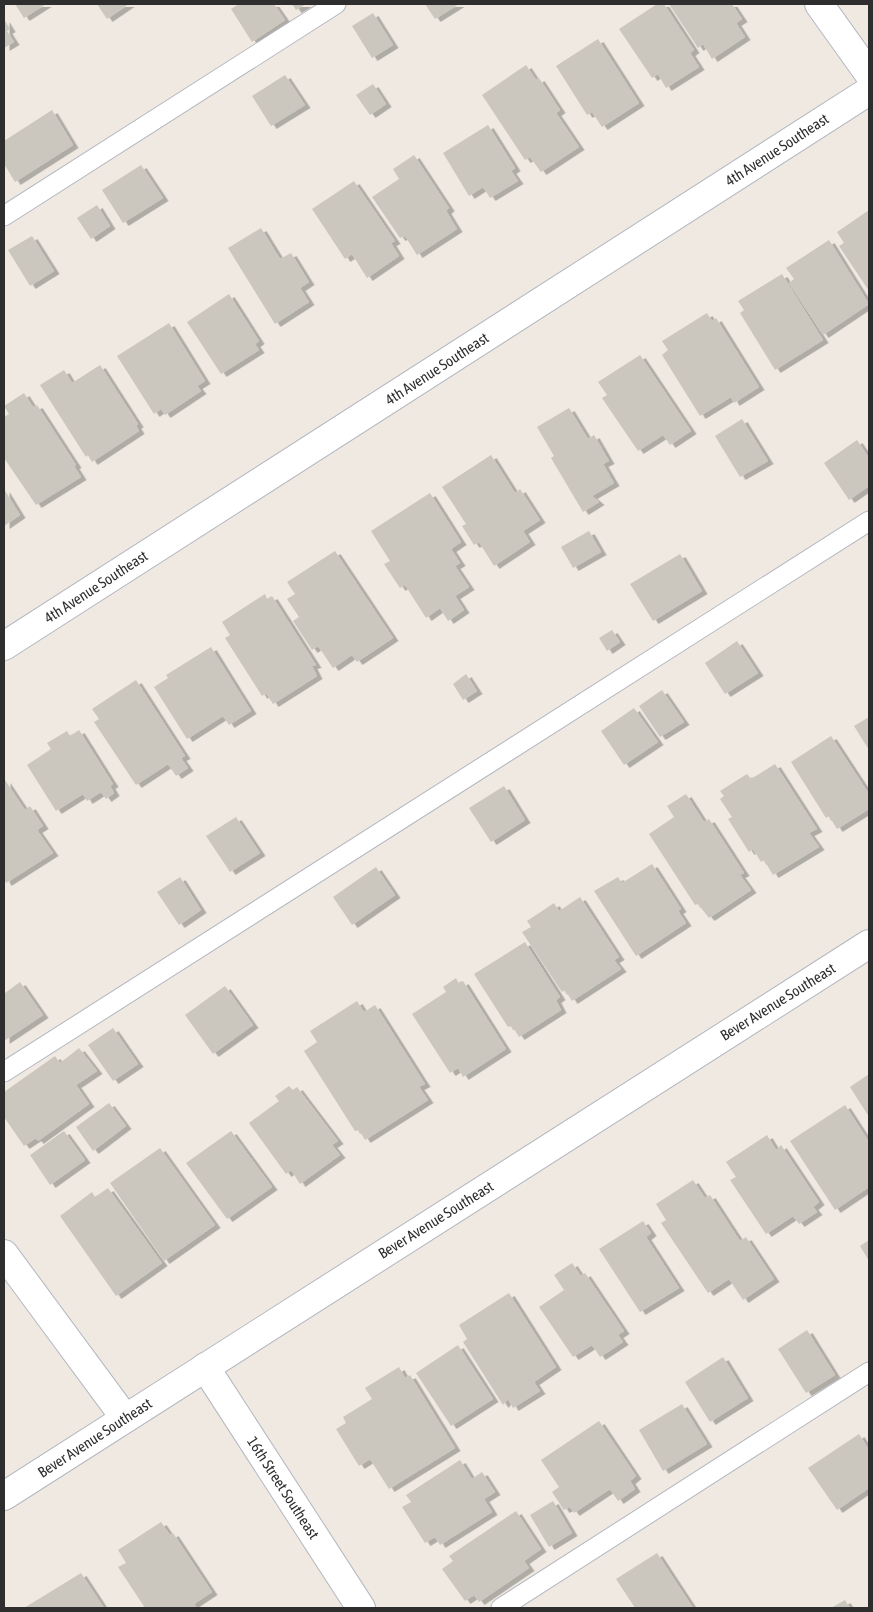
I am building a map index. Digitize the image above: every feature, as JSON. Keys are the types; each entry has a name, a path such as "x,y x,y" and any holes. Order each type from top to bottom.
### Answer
{"street":[{"path":"819,4 869,74"},
{"name":"4th Avenue Southeast","path":"4,646 869,91"},
{"name":"Bever Avenue Southeast","path":"4,1496 869,944"},
{"path":"4,1254 125,1418"},
{"name":"16th Street Southeast","path":"205,1367 361,1608"}],"lane":[{"path":"4,216 336,4"},
{"path":"4,1072 869,521"},
{"path":"500,1608 869,1372"}],"building":[{"path":"15,4 46,4 24,18"},
{"path":"97,4 129,4 107,19"},
{"path":"239,4 274,4 285,20 252,42 231,9"},
{"path":"292,4 306,4 296,10"},
{"path":"425,4 459,4 435,19"},
{"path":"657,4 664,4 694,50 690,53 699,67 666,88 658,74 652,78 619,29"},
{"path":"669,4 732,4 742,19 736,23 745,37 712,59 703,44 698,48"},
{"path":"373,13 393,45 372,58 352,26"},
{"path":"4,19 10,29 7,31 14,42 4,48"},
{"path":"598,39 639,103 602,127 592,112 587,115 556,66"},
{"path":"526,65 536,80 539,78 560,110 556,113 579,147 541,172 530,157 525,160 482,95"},
{"path":"285,75 305,105 271,126 252,96"},
{"path":"373,84 386,104 370,115 356,95"},
{"path":"52,110 73,145 15,182 4,164 4,141"},
{"path":"488,125 515,168 511,171 518,181 490,198 483,187 469,196 443,153"},
{"path":"414,155 449,208 446,211 457,229 417,255 405,236 400,238 372,197 399,179 393,169"},
{"path":"141,165 163,198 123,223 102,190"},
{"path":"354,181 395,241 391,243 399,256 367,278 352,254 345,259 312,209"},
{"path":"97,205 110,226 91,239 77,218"},
{"path":"869,210 869,291 839,246 844,243 837,232"},
{"path":"261,228 280,259 291,253 309,282 300,288 309,302 275,324 228,248"},
{"path":"32,236 54,271 30,286 8,250"},
{"path":"829,240 869,304 823,335 789,283 794,279 786,268"},
{"path":"782,274 823,340 775,370 740,313 744,310 738,301"},
{"path":"229,294 259,341 255,344 259,350 221,374 187,322"},
{"path":"707,313 712,321 716,318 759,387 734,403 731,397 700,416 662,355 668,350 662,341"},
{"path":"169,323 205,381 197,386 201,391 165,415 161,409 154,414 117,356"},
{"path":"640,355 691,431 670,445 663,435 638,451 602,398 607,395 598,382"},
{"path":"100,365 138,424 136,426 139,431 92,462 88,455 86,457 40,385 64,370 72,383"},
{"path":"24,393 33,407 37,405 76,465 74,466 81,477 36,505 4,458 4,417 9,414 4,406"},
{"path":"569,408 588,439 594,435 609,461 603,464 614,483 592,496 599,502 583,512 551,458 554,456 537,427"},
{"path":"742,419 768,461 740,477 715,436"},
{"path":"857,440 869,458 869,486 849,500 824,463"},
{"path":"491,455 515,493 520,489 540,520 523,531 530,542 494,566 479,542 474,545 462,526 466,524 442,487"},
{"path":"4,489 20,515 4,526"},
{"path":"430,493 461,542 451,549 460,563 455,566 469,587 455,596 464,610 448,621 440,608 426,618 405,585 400,588 384,564 390,561 371,531"},
{"path":"589,531 601,552 573,568 561,547"},
{"path":"335,551 393,638 357,662 352,655 333,668 318,646 312,650 293,621 299,617 287,599 295,594 287,582"},
{"path":"680,554 702,591 653,621 630,584"},
{"path":"265,594 267,599 272,596 316,665 312,666 317,676 273,704 266,693 262,696 225,638 230,635 222,622"},
{"path":"612,630 620,642 607,651 599,638"},
{"path":"737,641 758,673 725,694 705,663"},
{"path":"211,647 251,711 229,725 223,716 187,739 154,687 168,678 166,675"},
{"path":"466,674 477,691 463,700 453,684"},
{"path":"136,680 185,756 181,758 188,768 176,776 168,764 136,785 94,722 99,719 92,709"},
{"path":"662,690 684,722 660,737 639,706"},
{"path":"634,708 658,742 624,765 601,731"},
{"path":"869,717 869,750 854,726"},
{"path":"79,730 113,784 110,786 114,793 106,799 101,792 87,801 83,794 56,811 27,765 51,749 47,743 67,731 70,736"},
{"path":"831,736 869,794 869,809 837,829 829,816 826,818 791,762"},
{"path":"775,764 817,829 809,833 819,847 773,875 764,860 761,862 753,849 749,852 728,819 732,817 720,799 724,796 720,791 747,774 751,779"},
{"path":"5,780 25,810 30,806 43,826 37,830 53,853 6,883 4,879"},
{"path":"504,786 525,820 491,842 469,808"},
{"path":"686,794 704,822 709,819 744,873 740,875 751,890 709,918 698,904 695,905 649,834 674,817 667,806"},
{"path":"236,817 260,853 230,872 206,836"},
{"path":"652,864 681,909 678,911 686,923 636,956 594,891 618,877 622,883"},
{"path":"376,867 395,895 352,925 333,897"},
{"path":"180,877 201,910 179,925 157,892"},
{"path":"580,897 619,957 614,960 621,969 572,1001 565,990 562,992 522,932 531,927 527,921 554,903 559,911"},
{"path":"525,942 560,997 556,1000 561,1010 519,1037 512,1026 508,1027 474,974"},
{"path":"456,978 459,984 463,981 506,1049 463,1077 458,1068 450,1073 412,1014 446,992 443,987"},
{"path":"20,982 43,1015 4,1041 4,992"},
{"path":"225,986 253,1025 213,1054 185,1015"},
{"path":"357,1001 364,1012 375,1005 425,1084 419,1087 428,1100 365,1140 359,1130 355,1131 304,1051 317,1042 310,1031"},
{"path":"113,1028 138,1064 113,1081 88,1045"},
{"path":"79,1048 97,1071 76,1085 89,1104 38,1141 36,1138 24,1146 4,1117 4,1092 55,1056 60,1063"},
{"path":"869,1074 869,1117 850,1087"},
{"path":"289,1086 293,1090 297,1087 338,1141 332,1145 340,1155 300,1184 291,1170 286,1174 249,1123 279,1101 275,1096"},
{"path":"109,1103 126,1126 93,1151 76,1127"},
{"path":"845,1105 869,1142 869,1187 835,1210 790,1141"},
{"path":"64,1131 85,1160 50,1185 30,1155"},
{"path":"231,1131 272,1187 227,1219 186,1163"},
{"path":"767,1135 776,1150 781,1145 819,1202 813,1207 817,1212 799,1224 793,1216 766,1234 730,1180 736,1177 726,1162"},
{"path":"160,1148 215,1225 164,1261 110,1183"},
{"path":"693,1180 705,1198 710,1195 740,1241 746,1237 774,1279 743,1300 729,1279 708,1293 661,1223 666,1220 656,1204"},
{"path":"108,1188 162,1263 116,1296 60,1216 92,1192 95,1197"},
{"path":"643,1221 651,1233 646,1237 679,1288 640,1312 599,1249"},
{"path":"869,1240 869,1261 860,1246"},
{"path":"572,1263 581,1276 585,1273 624,1331 618,1335 623,1342 600,1357 592,1345 573,1357 539,1307 564,1290 554,1275"},
{"path":"509,1293 556,1367 534,1382 540,1391 513,1408 508,1399 503,1405 463,1342 467,1339 459,1325"},
{"path":"807,1330 835,1375 806,1393 778,1349"},
{"path":"458,1345 493,1399 451,1426 416,1373"},
{"path":"723,1357 748,1398 710,1422 685,1382"},
{"path":"399,1367 405,1378 410,1375 455,1448 389,1489 370,1459 359,1466 336,1429 346,1423 343,1417 372,1399 365,1388"},
{"path":"682,1404 707,1444 663,1471 639,1430"},
{"path":"599,1421 636,1476 630,1481 635,1489 618,1501 610,1489 574,1513 570,1507 564,1510 552,1492 559,1487 541,1460"},
{"path":"859,1434 869,1450 869,1488 837,1510 808,1468"},
{"path":"460,1460 472,1479 482,1472 495,1492 484,1499 492,1512 440,1545 435,1537 425,1543 402,1507 411,1502 406,1495"},
{"path":"553,1501 572,1533 549,1547 530,1515"},
{"path":"516,1511 541,1549 524,1561 529,1568 479,1602 474,1595 465,1601 442,1569 453,1561 449,1556"},
{"path":"161,1522 170,1535 173,1533 212,1592 194,1604 197,1608 145,1608 118,1567 126,1563 118,1550"},
{"path":"657,1553 693,1608 635,1608 616,1579"},
{"path":"81,1573 104,1608 24,1608"},
{"path":"845,1600 850,1608 831,1608"}]}
